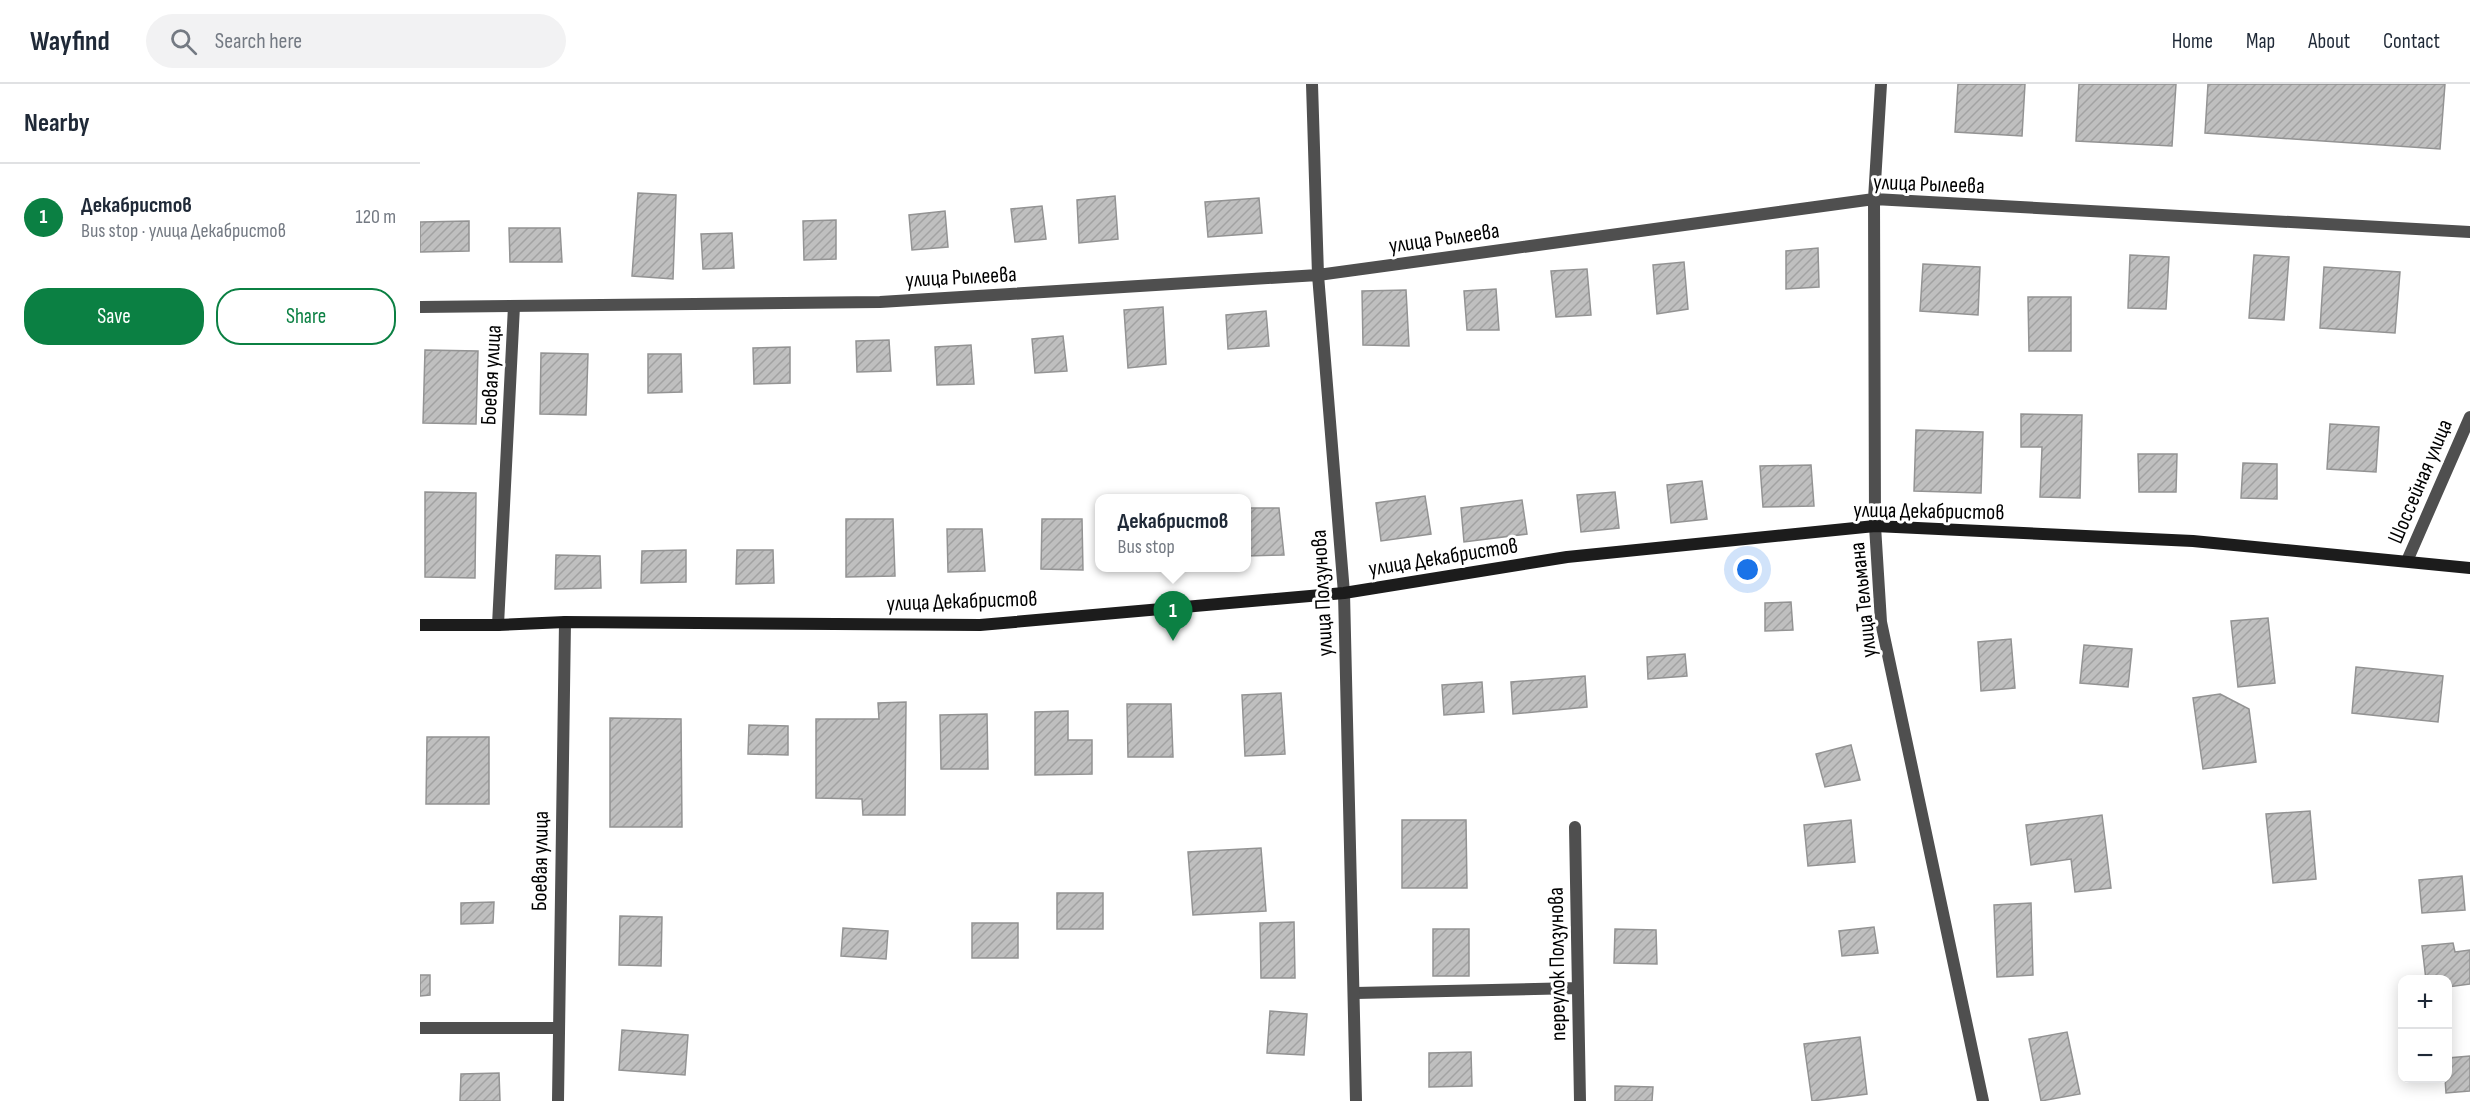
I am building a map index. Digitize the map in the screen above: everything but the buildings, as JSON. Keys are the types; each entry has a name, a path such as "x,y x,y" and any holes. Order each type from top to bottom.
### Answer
{"street":[{"name":"улица Ползунова","path":"1312,84 1318,275 1344,593 1356,1101"},
{"name":"улица Тельмана","path":"1881,84 1874,199 1875,526 1881,622 1983,1101"},
{"name":"улица Рылеева","path":"420,307 880,302 1318,275 1874,199 2470,232"},
{"name":"Боевая улица","path":"498,625 514,306"},
{"name":"Шоссейная улица","path":"2407,561 2470,417"},
{"name":"улица Декабристов","path":"420,625 565,622 980,625 1344,593 1567,557 1875,526 2193,541 2470,568"},
{"name":"Боевая улица","path":"558,1101 557,1028 565,622"},
{"name":"переулок Ползунова","path":"1575,827 1580,1101"},
{"path":"1355,993 1577,988"},
{"path":"420,1028 557,1028"}],"place":[{"name":"Декабристов","path":"1173,641"}]}
